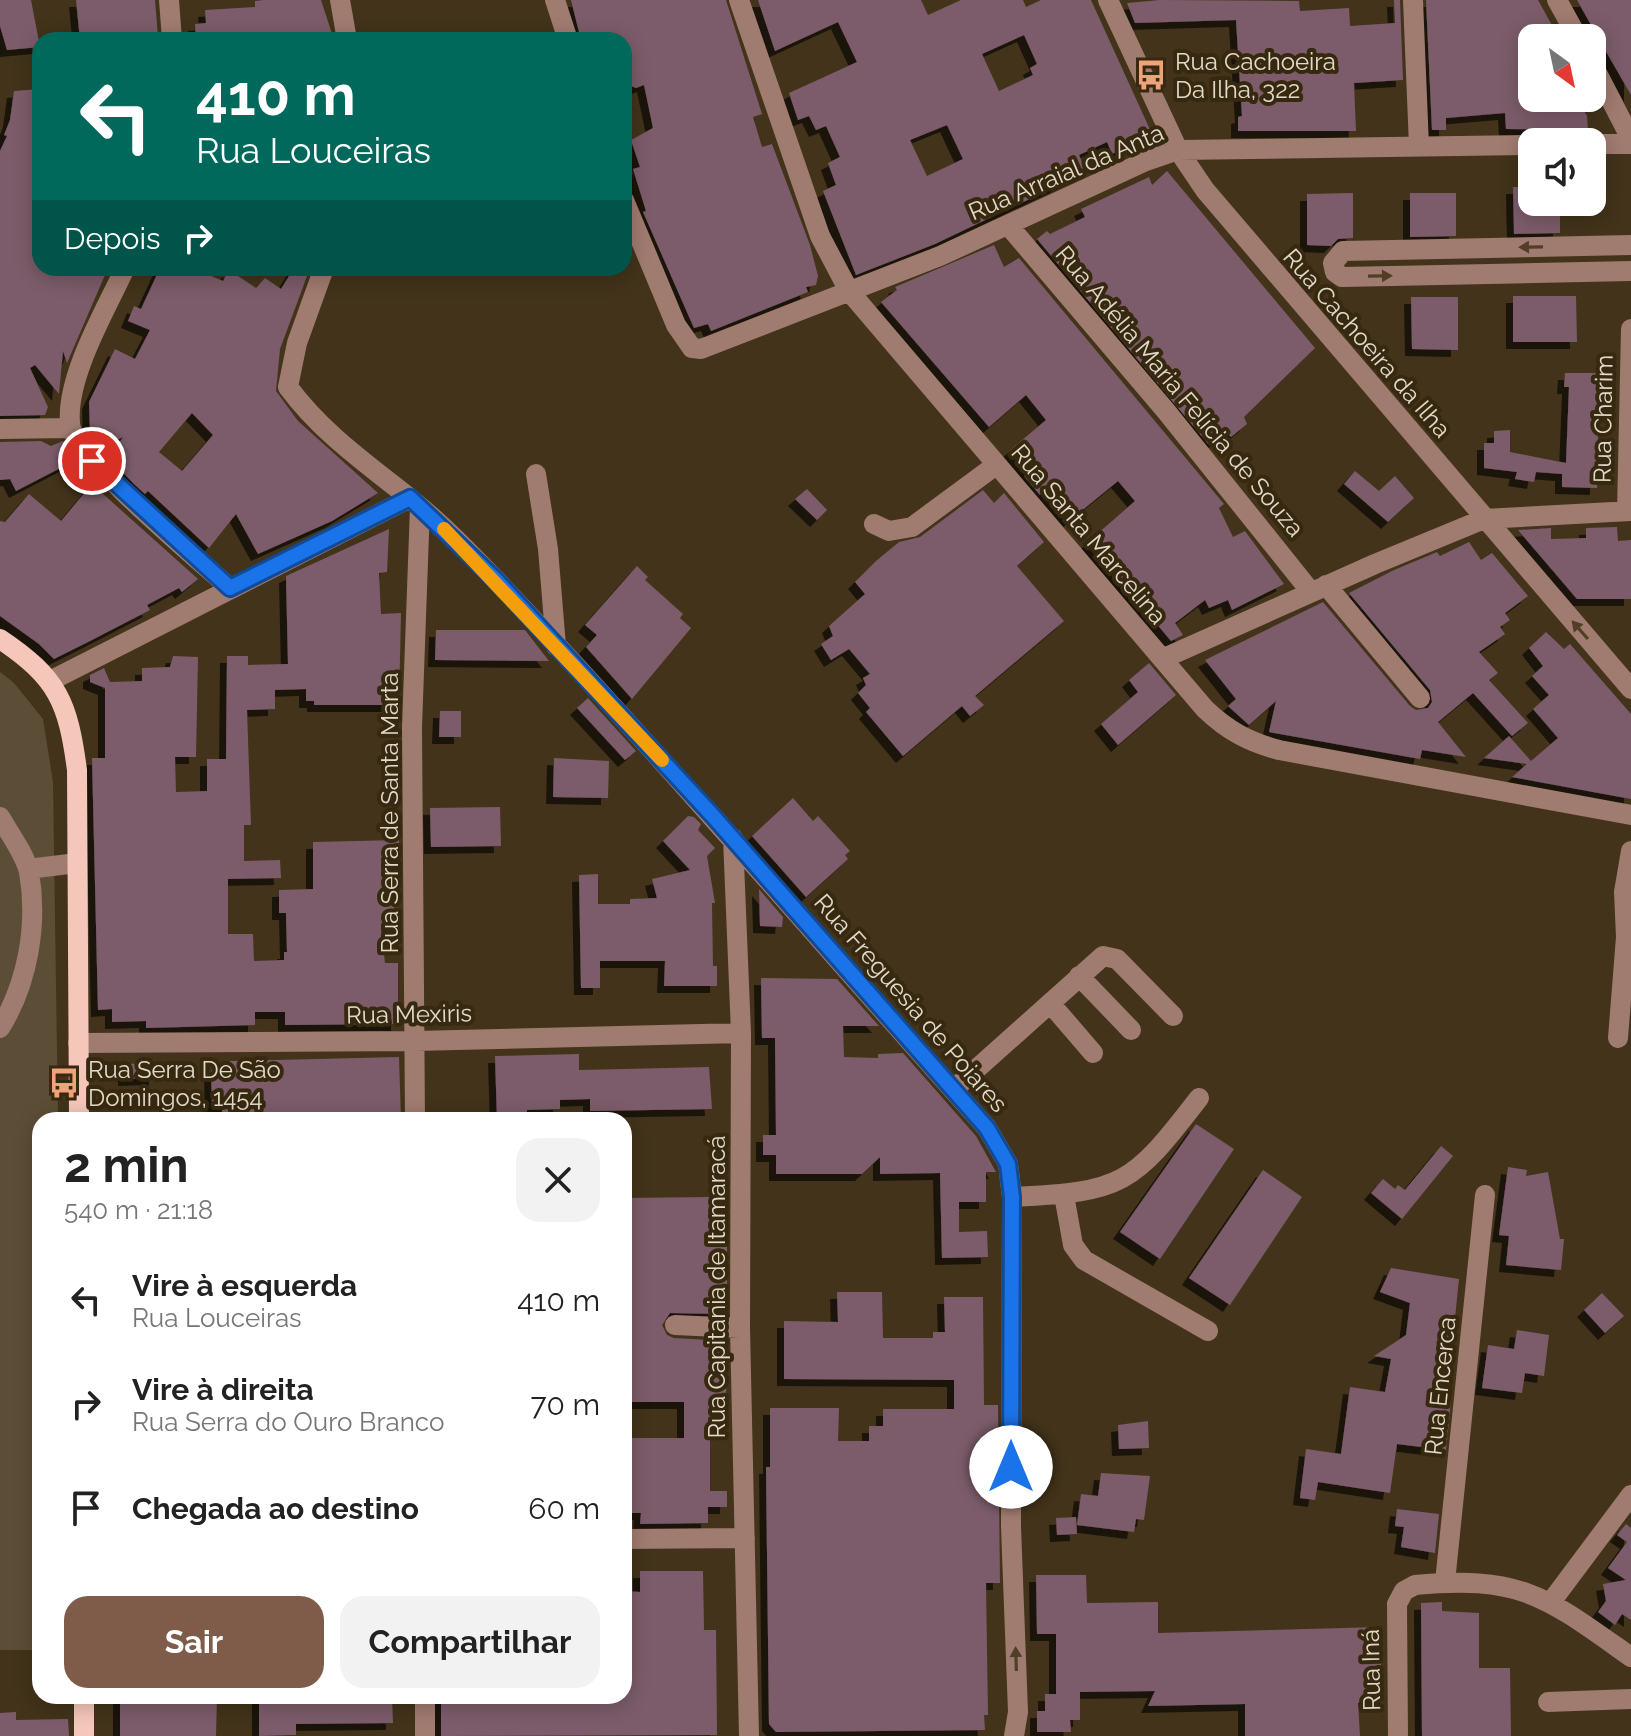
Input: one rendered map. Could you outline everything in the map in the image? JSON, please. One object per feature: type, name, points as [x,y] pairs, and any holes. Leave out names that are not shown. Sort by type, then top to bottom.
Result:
[{"type":"main road","points":[[0,639],[52,680],[73,738],[77,770],[79,1112]]},
{"type":"main road","points":[[84,1704],[84,1736]]},
{"type":"street","points":[[169,0],[171,32]]},
{"type":"street","points":[[340,0],[346,32]]},
{"type":"street","points":[[555,0],[565,32]]},
{"type":"street","name":"Rua Santa Marcelina","points":[[739,0],[820,236],[849,291],[1205,709],[1227,730],[1251,742],[1631,815]]},
{"type":"street","name":"Rua Cachoeira da Ilha","points":[[1108,0],[1178,150],[1231,224],[1631,689]]},
{"type":"street","points":[[1413,0],[1419,146]]},
{"type":"street","points":[[1557,0],[1570,24]]},
{"type":"street","points":[[1606,91],[1631,142],[1606,143]]},
{"type":"street","name":"Rua Arraial da Anta","points":[[632,219],[684,340],[692,348],[701,349],[903,271],[1146,161],[1178,150],[1518,145]]},
{"type":"street","name":"Rua Adélia Maria Felícia de Souza","points":[[1008,225],[1319,588],[1420,698]]},
{"type":"street","points":[[1631,245],[1343,251],[1333,263],[1335,272],[1342,277],[1631,271]]},
{"type":"street","points":[[122,276],[72,391],[70,428],[92,461],[230,588]]},
{"type":"street","name":"Rua Freguesia de Poiares","points":[[321,276],[297,343],[288,387],[338,443],[415,503],[460,544],[556,646],[733,838],[1001,1149],[1008,1164],[1012,1197],[1011,1527],[1018,1712],[1014,1736]]},
{"type":"street","name":"Rua Charim","points":[[1629,511],[1631,329]]},
{"type":"street","points":[[0,429],[70,428]]},
{"type":"street","points":[[874,524],[889,531],[912,527],[996,465]]},
{"type":"street","points":[[536,474],[548,549],[556,646]]},
{"type":"street","points":[[52,680],[230,588],[415,503]]},
{"type":"street","name":"Rua Serra de Santa Marta","points":[[415,503],[412,742],[415,1112]]},
{"type":"street","points":[[1162,659],[1319,588],[1484,519],[1629,511]]},
{"type":"street","points":[[0,817],[28,869],[30,952],[0,1028]]},
{"type":"street","name":"Rua Capitania de Itamaracá","points":[[733,838],[741,1033],[740,1328],[749,1736]]},
{"type":"street","points":[[1618,1038],[1626,937],[1624,892],[1631,851]]},
{"type":"street","points":[[28,869],[77,863]]},
{"type":"street","points":[[953,1090],[1103,956],[1110,955],[1173,1016]]},
{"type":"street","points":[[1079,976],[1131,1030]]},
{"type":"street","points":[[1050,1003],[1093,1053]]},
{"type":"street","name":"Rua Mexiris","points":[[78,1043],[415,1041],[741,1033]]},
{"type":"street","points":[[1012,1197],[1064,1195],[1115,1184],[1134,1173],[1154,1155],[1199,1098]]},
{"type":"street","points":[[1064,1195],[1073,1245],[1084,1260],[1208,1331]]},
{"type":"street","name":"Rua Encerca","points":[[1445,1582],[1485,1195]]},
{"type":"street","points":[[675,1325],[740,1328]]},
{"type":"street","points":[[1551,1602],[1631,1495]]},
{"type":"street","points":[[632,1539],[745,1538]]},
{"type":"street","points":[[1445,1582],[1515,1586],[1551,1602],[1631,1657]]},
{"type":"street","name":"Rua Iná","points":[[1398,1736],[1397,1604],[1404,1591],[1415,1585],[1445,1582]]},
{"type":"street","points":[[1548,1702],[1631,1699]]},
{"type":"street","points":[[425,1704],[425,1736]]},
{"type":"shaded area","points":[[0,672],[14,683],[43,719],[53,782],[58,1112],[32,1112],[32,1650],[0,1650]]},
{"type":"building","points":[[0,0],[31,0],[37,32],[32,32],[32,48],[7,50],[0,26]]},
{"type":"building","points":[[76,0],[155,0],[158,32],[79,32]]},
{"type":"building","points":[[321,0],[331,32],[196,32],[195,24],[206,23],[205,10],[255,7],[255,1]]},
{"type":"building","points":[[571,0],[726,0],[762,114],[753,117],[762,147],[772,144],[810,245],[818,276],[816,285],[806,287],[808,292],[711,331],[708,324],[694,328],[643,212],[646,211],[633,169],[640,167],[632,139],[653,128],[644,85],[632,86],[632,32],[579,32]]},
{"type":"building","points":[[758,0],[921,0],[928,15],[961,0],[1023,0],[1026,7],[1041,0],[1091,0],[1152,134],[1112,154],[1107,142],[1079,155],[1086,172],[935,244],[856,275],[823,191],[836,185],[828,163],[840,157],[826,126],[816,130],[809,116],[798,120],[789,93],[857,62],[838,22],[775,51]],"holes":[[[1024,35],[1037,64],[1030,68],[1033,75],[999,91],[982,54]],[[947,125],[963,159],[927,176],[910,140]]]},
{"type":"building","points":[[1160,0],[1299,1],[1300,11],[1349,8],[1350,26],[1395,23],[1394,0],[1400,0],[1403,80],[1354,83],[1356,131],[1238,131],[1238,117],[1242,116],[1236,20],[1135,23],[1127,3]]},
{"type":"building","points":[[1426,0],[1538,0],[1551,24],[1518,24],[1518,112],[1585,112],[1588,128],[1506,129],[1505,113],[1446,118],[1446,130],[1432,130]]},
{"type":"building","points":[[1577,0],[1631,0],[1631,95],[1606,51],[1606,24],[1590,24]]},
{"type":"building","points":[[32,90],[32,276],[105,276],[67,363],[63,351],[59,394],[35,365],[30,368],[48,407],[45,415],[0,416],[0,151],[7,136],[4,135],[10,120],[14,91]]},
{"type":"building","points":[[1167,171],[1315,348],[1244,417],[1247,424],[1231,437],[1226,432],[1210,446],[1037,239],[1047,231],[1050,234],[1085,217],[1081,209],[1149,177],[1152,185]]},
{"type":"building","points":[[1513,187],[1518,187],[1518,216],[1560,216],[1560,233],[1514,234]]},
{"type":"building","points":[[1353,193],[1353,238],[1338,239],[1331,246],[1307,245],[1307,194]]},
{"type":"building","points":[[1410,193],[1456,193],[1456,236],[1410,237]]},
{"type":"building","points":[[994,245],[1004,267],[1019,258],[1224,504],[1219,508],[1233,537],[1245,531],[1284,584],[1232,610],[1228,600],[1209,608],[1205,600],[1175,623],[1183,635],[1171,641],[1088,542],[1135,501],[1118,481],[1069,521],[1044,492],[1040,495],[1024,476],[1028,473],[1009,451],[1046,420],[1026,395],[989,427],[881,302],[897,290],[895,287]]},
{"type":"building","points":[[156,276],[211,276],[223,281],[226,276],[238,276],[256,288],[265,278],[281,289],[289,276],[307,276],[280,349],[276,391],[298,421],[378,493],[332,521],[258,554],[236,514],[209,548],[148,491],[145,494],[109,458],[123,437],[101,448],[90,434],[89,402],[115,349],[135,359],[150,330],[128,321],[134,306],[141,309]],"holes":[[[192,413],[213,435],[182,471],[159,452]]]},
{"type":"building","points":[[1513,296],[1576,296],[1577,342],[1513,342]]},
{"type":"building","points":[[1411,297],[1458,297],[1458,350],[1412,349]]},
{"type":"building","points":[[1565,373],[1599,373],[1597,488],[1562,487],[1562,474],[1536,472],[1534,482],[1515,479],[1517,472],[1484,468],[1484,443],[1494,443],[1494,431],[1510,430],[1510,452],[1566,463],[1569,387],[1564,387]]},
{"type":"building","points":[[41,441],[51,446],[63,441],[74,461],[16,491],[10,479],[0,480],[0,442]]},
{"type":"building","points":[[1355,471],[1379,491],[1395,476],[1414,498],[1388,522],[1344,484]]},
{"type":"building","points":[[92,484],[198,579],[182,592],[179,588],[147,605],[150,610],[54,659],[0,616],[0,521],[5,522],[29,494],[61,521]]},
{"type":"building","points":[[807,489],[827,510],[817,520],[795,499]]},
{"type":"building","points":[[983,490],[994,503],[1004,493],[1044,542],[1017,566],[1064,621],[975,696],[984,705],[970,716],[962,706],[903,756],[866,712],[870,708],[858,693],[866,685],[863,678],[870,674],[849,649],[831,660],[821,644],[833,636],[829,626],[865,594],[855,582],[876,561],[899,542],[920,537]]},
{"type":"building","points":[[1617,527],[1618,541],[1631,540],[1631,599],[1577,599],[1518,530],[1551,528],[1551,539],[1586,538],[1586,528]]},
{"type":"building","points":[[389,529],[387,572],[379,573],[381,614],[401,613],[399,705],[314,705],[314,701],[306,701],[306,689],[275,690],[275,709],[247,710],[251,825],[244,825],[244,861],[280,860],[281,878],[228,879],[228,934],[253,934],[254,961],[284,960],[284,952],[287,952],[286,913],[279,913],[279,890],[313,889],[313,842],[399,840],[398,928],[381,928],[385,963],[398,963],[398,1024],[285,1025],[285,1012],[255,1012],[255,1025],[146,1028],[146,1021],[112,1022],[112,1009],[98,1010],[92,758],[105,758],[105,688],[90,682],[90,675],[104,668],[110,682],[142,681],[142,668],[170,667],[173,656],[198,657],[196,757],[175,757],[176,792],[207,791],[207,759],[226,759],[227,656],[248,656],[248,665],[288,664],[286,576]]},
{"type":"building","points":[[1469,542],[1481,560],[1492,553],[1528,596],[1505,613],[1510,620],[1500,627],[1505,634],[1479,652],[1498,673],[1489,680],[1528,723],[1512,736],[1473,693],[1438,722],[1466,757],[1422,750],[1420,759],[1269,732],[1276,701],[1249,725],[1228,706],[1236,699],[1205,660],[1323,602],[1410,706],[1416,710],[1428,708],[1432,702],[1430,690],[1349,593],[1394,570],[1437,552],[1440,556]]},
{"type":"building","points":[[637,566],[648,577],[645,580],[683,614],[680,618],[691,628],[632,699],[586,647],[597,635],[585,625]]},
{"type":"building","points":[[436,630],[525,630],[549,661],[435,660]]},
{"type":"building","points":[[1546,632],[1564,649],[1570,644],[1631,714],[1631,799],[1512,777],[1527,764],[1484,758],[1509,736],[1531,761],[1558,738],[1533,709],[1549,695],[1532,676],[1543,666],[1529,648]]},
{"type":"building","points":[[1149,663],[1176,695],[1118,745],[1101,724],[1138,692],[1129,680]]},
{"type":"building","points":[[588,698],[636,751],[625,760],[577,708]]},
{"type":"building","points":[[440,711],[461,711],[461,737],[439,737]]},
{"type":"building","points":[[554,758],[609,761],[608,798],[553,797]]},
{"type":"building","points":[[793,798],[813,821],[818,816],[850,851],[845,855],[848,859],[806,897],[752,836]]},
{"type":"building","points":[[500,807],[501,846],[431,847],[430,808]]},
{"type":"building","points":[[688,816],[701,824],[698,830],[715,848],[707,856],[715,903],[712,903],[713,966],[717,966],[717,986],[664,986],[665,961],[600,961],[600,988],[581,988],[579,875],[598,874],[598,904],[630,904],[630,899],[657,898],[652,879],[690,870],[663,841]]},
{"type":"building","points":[[759,889],[783,917],[782,927],[760,926]]},
{"type":"building","points":[[761,978],[837,979],[879,1026],[843,1026],[844,1057],[878,1058],[878,1054],[903,1053],[976,1136],[996,1172],[986,1172],[986,1202],[959,1202],[959,1232],[987,1231],[988,1257],[942,1258],[940,1173],[880,1174],[880,1157],[862,1174],[776,1174],[776,1155],[763,1155],[763,1135],[776,1135],[775,1038],[762,1038]]},
{"type":"building","points":[[579,1054],[579,1070],[709,1067],[712,1109],[590,1111],[590,1099],[560,1100],[560,1109],[497,1112],[495,1056]]},
{"type":"building","points":[[399,1057],[401,1112],[222,1112],[222,1108],[212,1108],[211,1070],[230,1069],[230,1061]]},
{"type":"building","points":[[156,1063],[156,1078],[125,1079],[125,1064]]},
{"type":"building","points":[[1196,1124],[1234,1149],[1160,1259],[1120,1232]]},
{"type":"building","points":[[1441,1146],[1453,1156],[1402,1219],[1371,1193],[1383,1179],[1395,1189],[1398,1185],[1405,1190]]},
{"type":"building","points":[[1508,1167],[1527,1170],[1526,1176],[1548,1172],[1560,1239],[1564,1239],[1561,1270],[1506,1265],[1509,1236],[1499,1235]]},
{"type":"building","points":[[1263,1170],[1302,1197],[1230,1305],[1189,1278]]},
{"type":"building","points":[[709,1197],[711,1243],[727,1240],[727,1305],[718,1305],[718,1314],[670,1313],[662,1325],[667,1335],[674,1338],[727,1341],[726,1398],[719,1398],[719,1420],[710,1420],[710,1491],[727,1491],[727,1507],[708,1507],[708,1523],[640,1524],[641,1513],[632,1513],[632,1438],[684,1438],[684,1402],[632,1402],[632,1198]]},
{"type":"building","points":[[1391,1268],[1459,1279],[1452,1347],[1444,1346],[1436,1398],[1451,1400],[1446,1450],[1397,1444],[1390,1493],[1318,1482],[1315,1500],[1300,1498],[1306,1449],[1341,1454],[1350,1387],[1385,1392],[1391,1359],[1374,1356],[1406,1335],[1410,1303],[1380,1292]]},
{"type":"building","points":[[837,1292],[882,1292],[883,1338],[933,1338],[933,1332],[945,1332],[944,1297],[983,1297],[984,1405],[998,1405],[1000,1583],[986,1583],[988,1715],[984,1715],[985,1730],[776,1732],[769,1724],[766,1467],[770,1467],[770,1408],[839,1408],[838,1441],[869,1441],[869,1426],[883,1426],[883,1409],[954,1409],[954,1380],[784,1379],[784,1321],[838,1322]]},
{"type":"building","points":[[1602,1293],[1624,1316],[1605,1333],[1584,1310]]},
{"type":"building","points":[[1517,1330],[1549,1335],[1544,1376],[1525,1373],[1522,1393],[1482,1388],[1488,1345],[1514,1349]]},
{"type":"building","points":[[1148,1421],[1149,1448],[1119,1449],[1118,1425]]},
{"type":"building","points":[[1101,1473],[1150,1476],[1144,1520],[1136,1519],[1134,1532],[1077,1525],[1081,1494],[1098,1496]]},
{"type":"building","points":[[1397,1509],[1439,1514],[1435,1553],[1401,1547],[1404,1527],[1395,1526]]},
{"type":"building","points":[[1076,1517],[1077,1534],[1057,1535],[1056,1518]]},
{"type":"building","points":[[1626,1524],[1631,1528],[1631,1620],[1622,1614],[1615,1625],[1598,1612],[1606,1601],[1603,1584],[1626,1580],[1608,1568],[1627,1542],[1617,1535]]},
{"type":"building","points":[[640,1571],[703,1571],[704,1630],[716,1630],[717,1735],[441,1736],[441,1704],[632,1704],[632,1592],[640,1592]]},
{"type":"building","points":[[1036,1575],[1086,1575],[1087,1603],[1158,1602],[1158,1633],[1380,1627],[1382,1702],[1358,1703],[1360,1736],[1245,1736],[1245,1704],[1148,1706],[1155,1691],[1080,1692],[1080,1720],[1070,1720],[1071,1732],[1037,1732],[1037,1711],[1045,1711],[1045,1694],[1056,1694],[1056,1634],[1037,1634]]},
{"type":"building","points":[[1442,1602],[1442,1611],[1479,1613],[1479,1668],[1510,1668],[1511,1736],[1422,1736],[1421,1603]]},
{"type":"building","points":[[120,1704],[217,1704],[216,1736],[120,1736]]},
{"type":"building","points":[[259,1704],[392,1704],[393,1723],[296,1724],[296,1735],[259,1736]]},
{"type":"building","points":[[16,1712],[16,1720],[68,1719],[69,1736],[0,1736],[0,1713]]},
{"type":"slow traffic","points":[[444,529],[495,579],[662,760]]},
{"type":"place","name":"Rua Cachoeira Da Ilha, 322","points":[[1151,75]]},
{"type":"place","name":"Rua Serra De São Domingos, 1454","points":[[64,1083]]},
{"type":"route","points":[[92,461],[230,588],[410,498],[495,579],[733,838],[987,1128],[1008,1164],[1012,1197],[1011,1467]]}]
